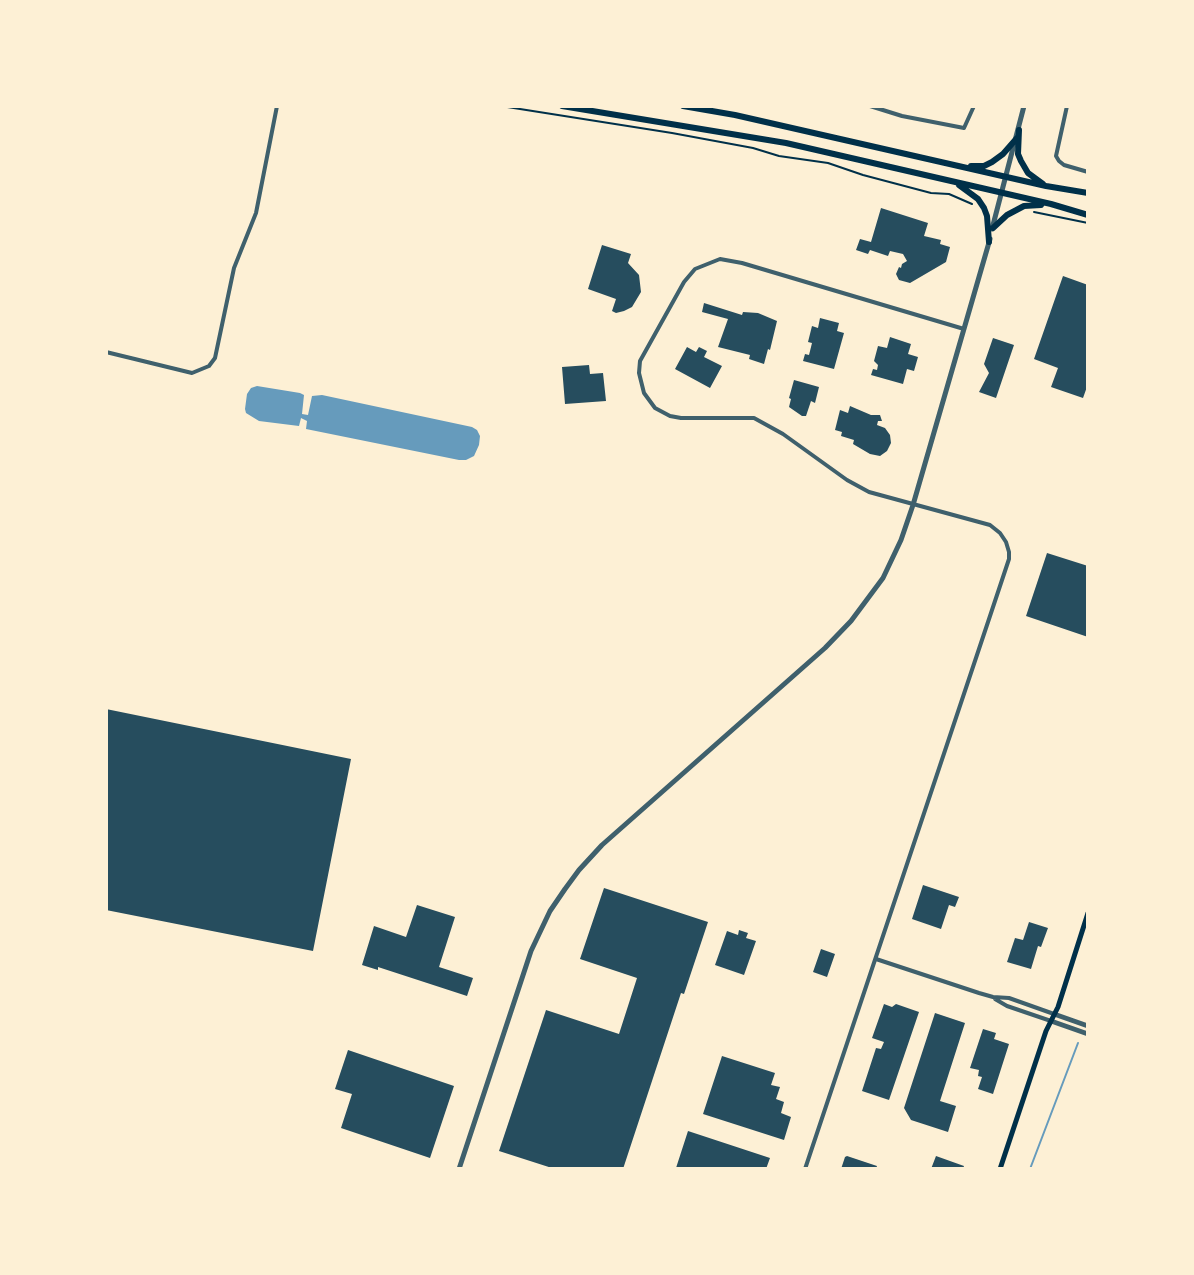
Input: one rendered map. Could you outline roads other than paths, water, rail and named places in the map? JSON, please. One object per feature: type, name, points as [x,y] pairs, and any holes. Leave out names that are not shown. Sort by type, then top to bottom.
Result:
[{"type":"main road","points":[[562,106],[786,143],[1088,215]]},
{"type":"main road","points":[[683,106],[1088,193]]},
{"type":"main road","points":[[1019,130],[1018,154],[1021,161],[1028,173],[1046,186]]},
{"type":"main road","points":[[961,166],[984,166],[1003,154],[1017,138]]},
{"type":"main road","points":[[956,183],[978,199],[984,208],[989,242]]},
{"type":"main road","points":[[993,228],[1007,215],[1024,206],[1051,204]]},
{"type":"main road","points":[[1000,1169],[1088,913]]},
{"type":"street","points":[[106,352],[192,373],[209,366],[215,358],[234,268],[256,213],[277,106]]},
{"type":"street","points":[[870,106],[902,116],[964,128],[974,106]]},
{"type":"street","points":[[902,116],[906,106]]},
{"type":"street","points":[[459,1169],[531,951],[550,911],[565,889],[602,845],[825,648],[847,626],[883,578],[913,505],[993,228],[1024,106]]},
{"type":"street","points":[[1067,106],[1056,156],[1064,165],[1088,172]]},
{"type":"street","points":[[805,1169],[1009,559],[1006,542],[990,525],[869,492],[754,418],[681,418],[663,412],[655,408],[644,393],[639,373],[640,361],[684,282],[695,269],[720,259],[964,329]]},
{"type":"street","points":[[876,959],[993,997],[1009,998],[1088,1026]]},
{"type":"street","points":[[993,997],[1007,1006],[1088,1034]]},
{"type":"water","points":[[257,386],[304,395],[302,414],[308,415],[312,396],[322,395],[472,427],[480,436],[479,445],[474,456],[459,460],[306,429],[307,421],[301,418],[299,426],[259,421],[245,409],[247,394]]},
{"type":"waterway","points":[[1030,1169],[1078,1043]]}]
